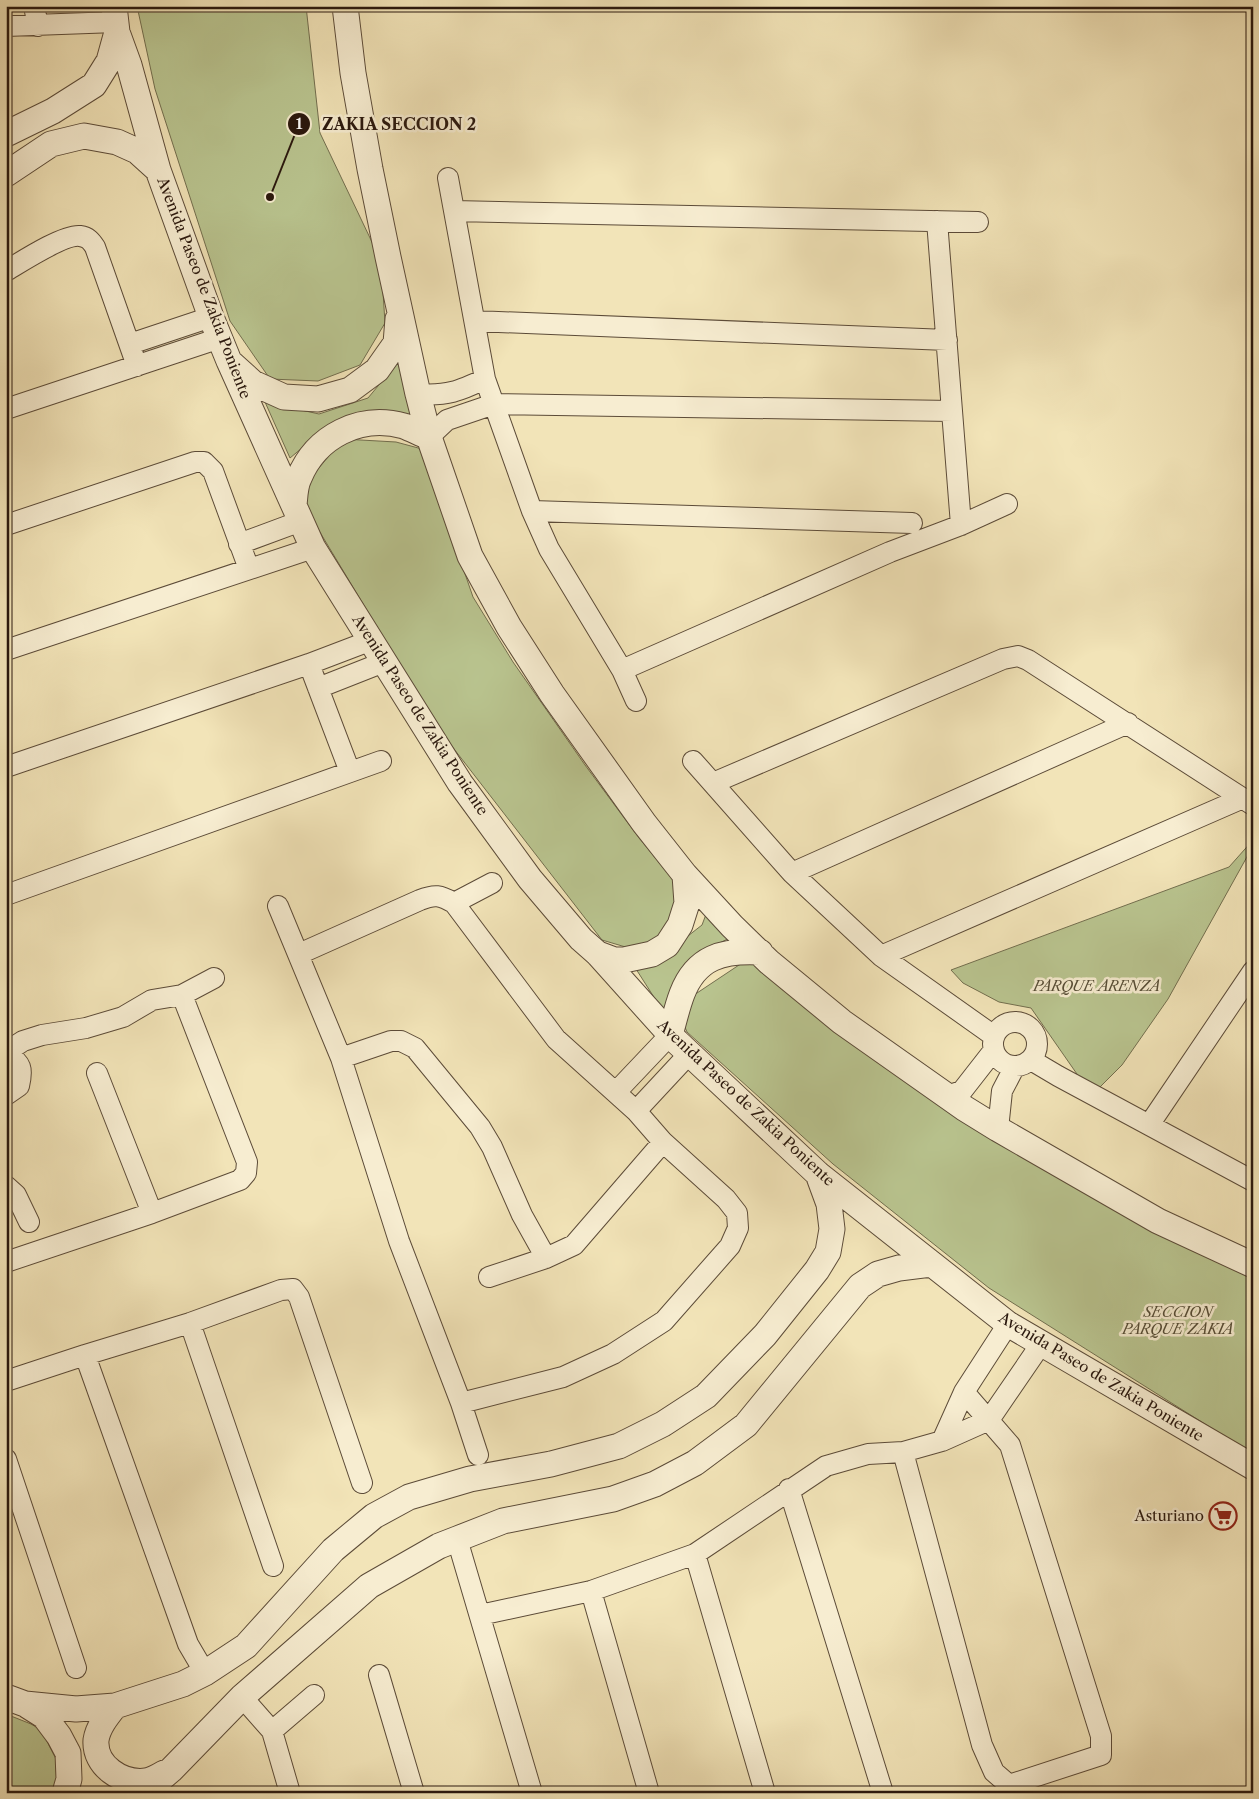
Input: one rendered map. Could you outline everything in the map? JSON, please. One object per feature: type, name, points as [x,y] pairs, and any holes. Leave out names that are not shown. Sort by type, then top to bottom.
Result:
[{"type":"street","points":[[34,6],[38,26]]},
{"type":"street","points":[[345,6],[353,73],[370,169],[418,394],[429,437],[470,556],[509,627],[552,694],[644,824],[685,875],[732,926],[769,962],[842,1022],[947,1096],[998,1129],[1158,1221],[1253,1265]]},
{"type":"street","points":[[6,26],[38,26],[116,20],[109,60],[94,85],[53,111],[6,134]]},
{"type":"street","name":"Avenida Paseo de Zakia Poniente","points":[[116,20],[158,170],[220,338],[313,548],[460,783],[530,879],[581,939],[598,954],[670,1035],[818,1174],[1008,1324],[1253,1468]]},
{"type":"street","points":[[6,174],[51,144],[84,136],[117,142],[137,151],[158,170]]},
{"type":"street","points":[[448,178],[485,378],[532,511],[549,549],[622,670],[636,701]]},
{"type":"street","points":[[454,211],[978,222]]},
{"type":"street","points":[[937,221],[961,525]]},
{"type":"street","points":[[6,271],[59,241],[78,236],[89,239],[95,247],[137,366]]},
{"type":"street","points":[[220,338],[253,383],[284,397],[318,399],[350,390],[377,370],[396,343],[400,307]]},
{"type":"street","points":[[475,321],[946,340]]},
{"type":"street","points":[[130,344],[220,338]]},
{"type":"street","points":[[6,409],[220,338]]},
{"type":"street","points":[[418,394],[439,395],[458,391],[485,378]]},
{"type":"street","points":[[429,437],[448,420],[494,404],[952,411]]},
{"type":"street","points":[[239,544],[297,513],[298,479],[310,456],[329,438],[349,428],[378,422],[404,426],[429,437]]},
{"type":"street","points":[[6,525],[195,462],[204,462],[213,471],[249,569]]},
{"type":"street","points":[[622,670],[890,552],[961,525],[1007,504]]},
{"type":"street","points":[[532,511],[912,523]]},
{"type":"street","points":[[888,522],[890,552]]},
{"type":"street","points":[[6,650],[313,548]]},
{"type":"street","points":[[6,767],[309,664],[372,640]]},
{"type":"street","points":[[713,783],[1003,659],[1018,656],[1028,660],[1128,723],[1248,801]]},
{"type":"street","points":[[318,688],[384,662]]},
{"type":"street","points":[[309,664],[350,772]]},
{"type":"street","points":[[792,873],[1128,723]]},
{"type":"street","points":[[6,895],[381,762]]},
{"type":"street","points":[[693,762],[792,873],[881,956],[994,1043],[998,1058],[1006,1064],[1023,1063],[1149,1125],[1253,1181]]},
{"type":"street","points":[[881,956],[1248,801]]},
{"type":"street","points":[[598,954],[614,960],[624,960],[652,954],[667,945],[680,926],[687,903],[685,875]]},
{"type":"street","points":[[454,903],[492,883]]},
{"type":"street","points":[[299,954],[431,896],[442,896],[454,903],[556,1040],[636,1111],[663,1142],[726,1199],[737,1213],[738,1228],[730,1246],[664,1321],[613,1354],[563,1377],[461,1403]]},
{"type":"street","points":[[278,906],[341,1058],[398,1240],[461,1403],[478,1455]]},
{"type":"street","points":[[616,1092],[670,1035],[685,986],[704,962],[722,954],[760,952]]},
{"type":"street","points":[[1149,1125],[1253,972]]},
{"type":"street","points":[[6,1095],[19,1086],[22,1072],[17,1060],[6,1052],[23,1042],[42,1036],[86,1028],[123,1017],[152,1000],[182,995],[214,978]]},
{"type":"street","points":[[6,1262],[152,1213],[240,1180],[246,1173],[247,1162],[182,995]]},
{"type":"street","points":[[947,1096],[962,1090],[994,1043],[999,1029],[1006,1024],[1015,1022],[1023,1023],[1031,1028],[1036,1035],[1036,1052],[1023,1063],[1002,1092],[998,1129]]},
{"type":"street","points":[[341,1058],[391,1041],[402,1041],[415,1048],[480,1127],[492,1147],[522,1215],[546,1258]]},
{"type":"street","points":[[636,1111],[689,1054]]},
{"type":"street","points":[[97,1073],[152,1213]]},
{"type":"street","points":[[489,1277],[546,1258],[574,1245],[663,1142]]},
{"type":"street","points":[[16,1700],[76,1709],[114,1706],[183,1684],[205,1673],[246,1646],[333,1550],[374,1516],[409,1497],[470,1479],[551,1464],[618,1446],[663,1424],[706,1396],[765,1335],[817,1270],[828,1252],[832,1229],[829,1204],[818,1174]]},
{"type":"street","points":[[6,1186],[16,1195],[29,1222]]},
{"type":"street","points":[[144,1793],[171,1770],[242,1697],[369,1586],[439,1546],[504,1521],[613,1499],[655,1484],[695,1463],[746,1425],[860,1286],[878,1274],[899,1268],[931,1264]]},
{"type":"street","points":[[6,1381],[190,1323],[281,1290],[293,1290],[299,1297],[362,1483]]},
{"type":"street","points":[[190,1323],[273,1566]]},
{"type":"street","points":[[942,1441],[964,1392],[1008,1324]]},
{"type":"street","points":[[480,1616],[591,1591],[695,1554],[826,1466],[868,1454],[903,1452],[942,1441],[990,1420],[1041,1344]]},
{"type":"street","points":[[85,1355],[188,1644],[205,1673]]},
{"type":"street","points":[[903,1452],[982,1745],[994,1772],[1009,1785],[1101,1755],[1101,1736],[1010,1445],[964,1392]]},
{"type":"street","points":[[6,1459],[76,1668]]},
{"type":"street","points":[[790,1489],[883,1793]]},
{"type":"street","points":[[457,1539],[532,1793]]},
{"type":"street","points":[[695,1554],[765,1793]]},
{"type":"street","points":[[591,1591],[649,1793]]},
{"type":"street","points":[[379,1675],[414,1793]]},
{"type":"street","points":[[272,1731],[314,1695]]},
{"type":"street","points":[[242,1697],[272,1731],[290,1793]]},
{"type":"street","points":[[16,1700],[44,1716],[59,1736],[68,1753],[69,1779],[65,1793]]},
{"type":"street","points":[[114,1706],[102,1722],[96,1740],[98,1755],[106,1768],[133,1781],[148,1780],[171,1770]]},
{"type":"green space","points":[[137,6],[306,6],[320,133],[381,261],[385,323],[360,365],[318,381],[270,379],[230,321],[155,89]]},
{"type":"green space","points":[[398,362],[412,417],[314,438],[290,458],[265,402],[319,414],[368,398]]},
{"type":"green space","points":[[343,439],[396,442],[422,449],[473,597],[513,662],[585,765],[639,838],[681,889],[674,925],[639,951],[602,940],[437,727],[303,504],[309,480]]},
{"type":"green space","name":"PARQUE ARENZA","points":[[1253,840],[1253,846],[1168,999],[1122,1065],[1096,1091],[1086,1087],[1031,1008],[999,1002],[963,983],[951,970],[1229,867]]},
{"type":"green space","points":[[708,909],[737,934],[714,946],[673,1027],[636,969],[647,968],[702,925]]},
{"type":"green space","name":"SECCION PARQUE ZAKIA","points":[[751,957],[926,1089],[1253,1273],[1253,1451],[1235,1443],[989,1288],[833,1164],[687,1032],[680,1015],[688,999]]},
{"type":"green space","points":[[6,1714],[41,1730],[56,1759],[57,1793],[6,1793]]},
{"type":"place","name":"ZAKIA SECCION 2","points":[[270,197]]},
{"type":"place","name":"Asturiano","points":[[1223,1516]]}]
